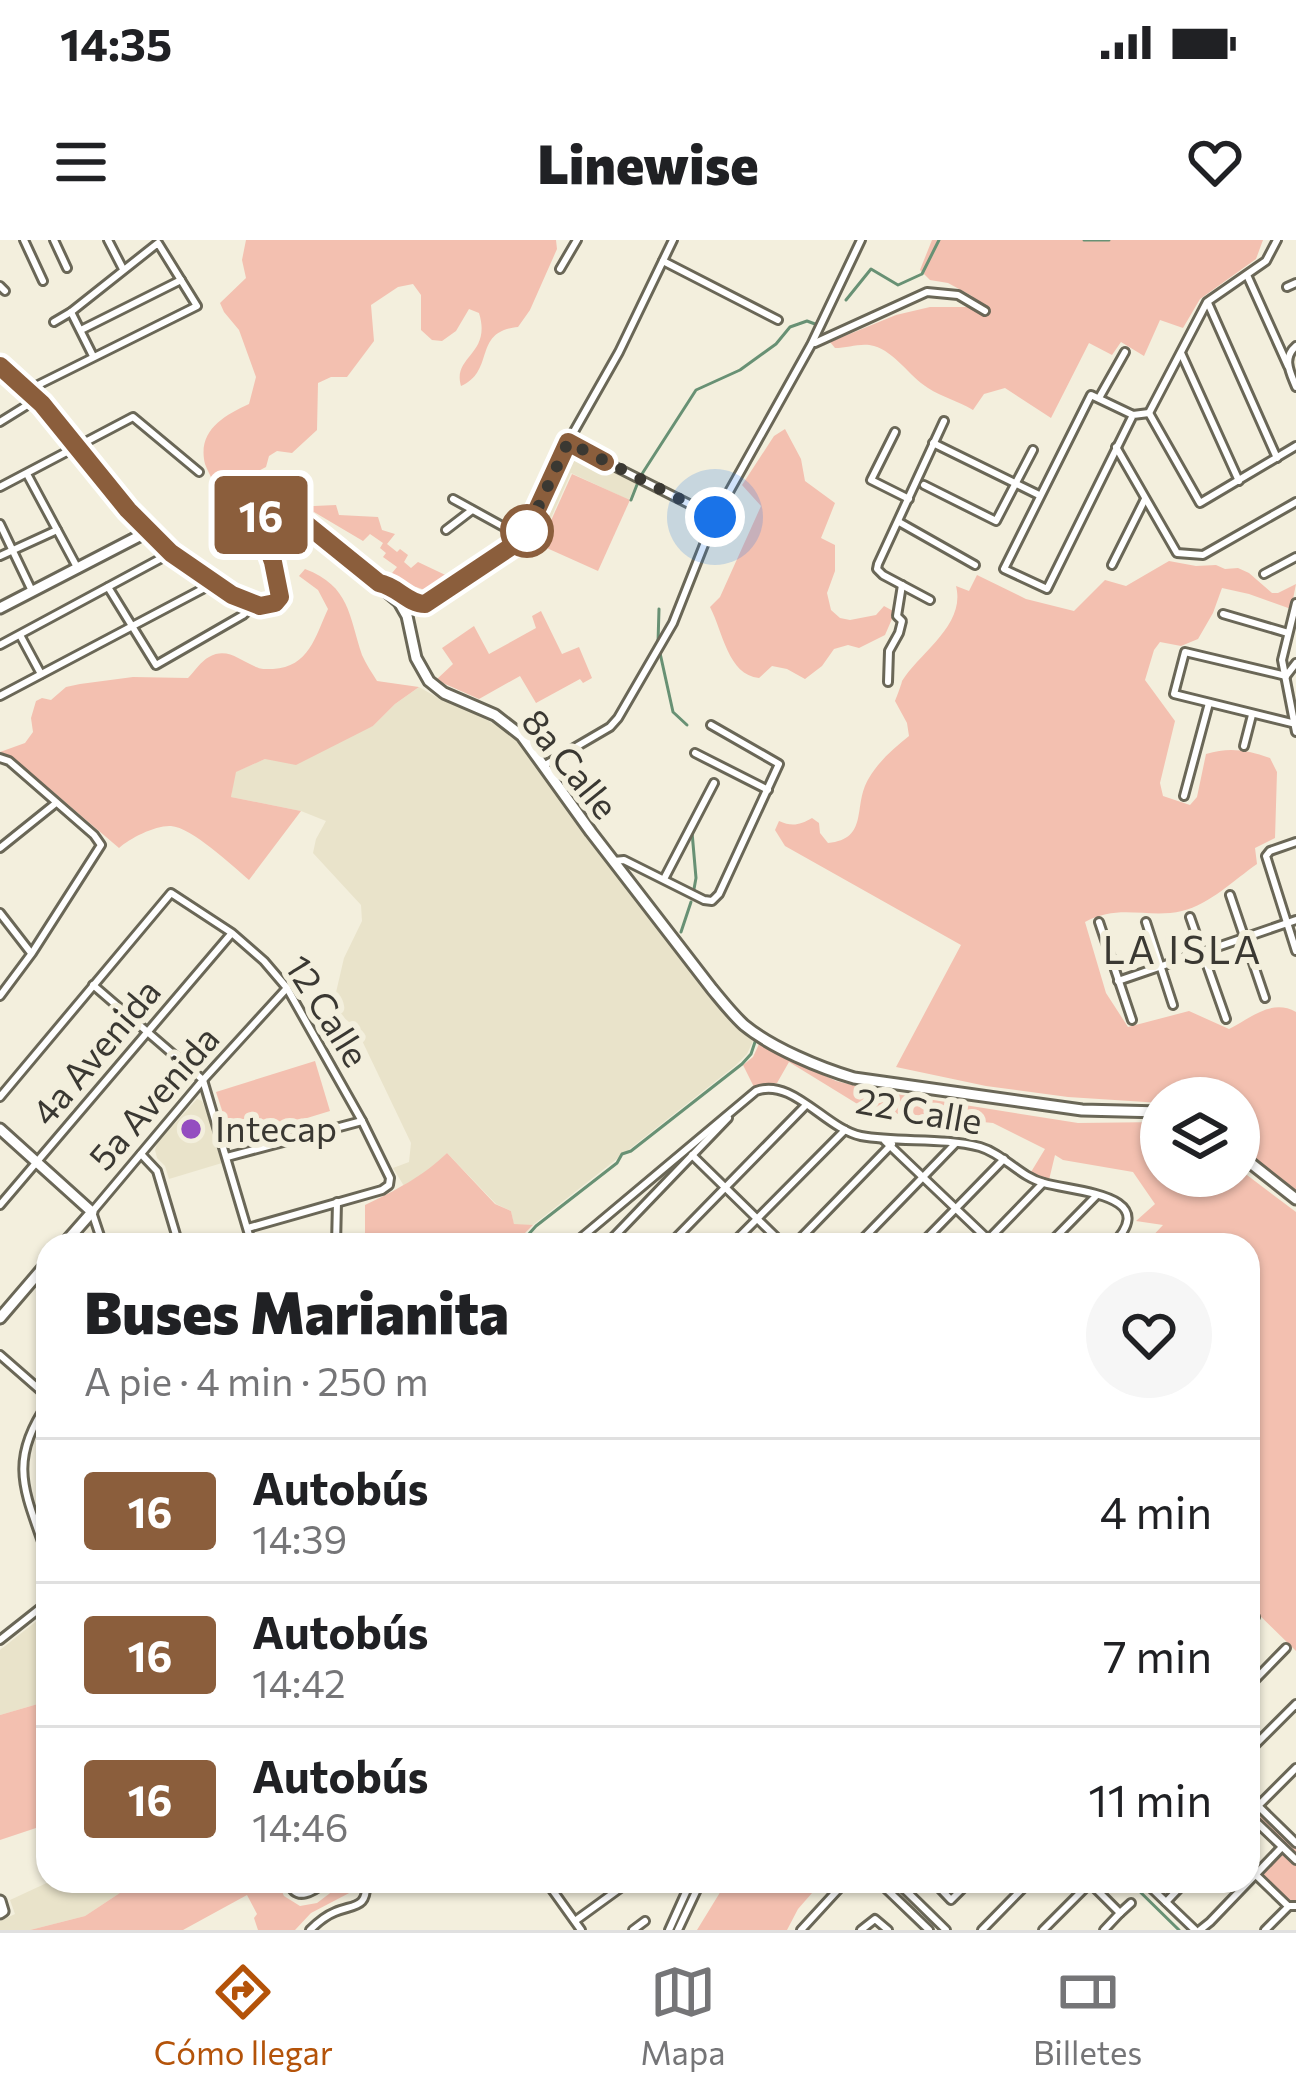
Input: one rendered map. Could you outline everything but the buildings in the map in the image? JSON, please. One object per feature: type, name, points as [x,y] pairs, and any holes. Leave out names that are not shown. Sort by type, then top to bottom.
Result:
[{"type":"main road","points":[[0,367],[37,399],[148,532],[214,583],[255,604]]},
{"type":"main road","name":"8a Calle","points":[[255,604],[271,605],[280,597],[259,524],[262,512],[283,508],[379,583],[405,611],[425,677],[444,693],[488,711],[522,736],[732,1013],[754,1032],[819,1066],[854,1078],[1094,1111],[1140,1112]]},
{"type":"main road","points":[[0,608],[148,532]]},
{"type":"main road","points":[[0,1129],[92,1212]]},
{"type":"main road","points":[[1260,1171],[1296,1199]]},
{"type":"main road","name":"5a Avenida","points":[[74,1233],[92,1212]]},
{"type":"main road","points":[[0,1318],[36,1276]]},
{"type":"street","points":[[24,240],[43,280]]},
{"type":"street","points":[[54,240],[67,268]]},
{"type":"street","points":[[107,240],[124,270]]},
{"type":"street","points":[[560,269],[577,240]]},
{"type":"street","points":[[379,583],[425,604],[524,538],[673,240]]},
{"type":"street","points":[[545,765],[612,726],[658,650],[715,517],[812,345],[861,240]]},
{"type":"street","points":[[1149,413],[1208,302],[1270,257],[1277,240]]},
{"type":"street","points":[[28,390],[197,306],[158,243],[54,322]]},
{"type":"street","points":[[663,261],[778,320]]},
{"type":"street","points":[[1247,274],[1296,387]]},
{"type":"street","points":[[81,330],[181,280]]},
{"type":"street","points":[[812,345],[927,292],[964,297],[985,311]]},
{"type":"street","points":[[1208,302],[1277,458]]},
{"type":"street","points":[[71,312],[93,356]]},
{"type":"street","points":[[1288,366],[1288,356],[1296,346]]},
{"type":"street","points":[[1180,351],[1238,481]]},
{"type":"street","points":[[1125,352],[1039,495],[1004,569],[1047,589],[1133,416]]},
{"type":"street","points":[[1095,397],[1133,416],[1149,413]]},
{"type":"street","points":[[0,422],[37,399]]},
{"type":"street","points":[[1149,413],[1201,504],[1296,446]]},
{"type":"street","points":[[0,487],[133,417],[199,472]]},
{"type":"street","points":[[930,600],[877,569],[944,421]]},
{"type":"street","points":[[896,433],[871,480],[910,499]]},
{"type":"street","points":[[568,442],[715,517]]},
{"type":"street","points":[[933,443],[1039,495]]},
{"type":"street","points":[[1116,447],[1178,553],[1203,555],[1296,502]]},
{"type":"street","points":[[923,485],[997,521],[1033,450]]},
{"type":"street","points":[[27,474],[78,569]]},
{"type":"street","points":[[453,499],[524,538]]},
{"type":"street","points":[[1112,565],[1144,500]]},
{"type":"street","points":[[446,530],[472,510]]},
{"type":"street","points":[[898,522],[975,565]]},
{"type":"street","points":[[0,524],[32,592]]},
{"type":"street","points":[[0,556],[57,530]]},
{"type":"street","points":[[0,645],[171,553]]},
{"type":"street","points":[[1264,574],[1296,557]]},
{"type":"street","points":[[0,696],[214,583]]},
{"type":"street","points":[[888,682],[889,651],[902,626],[896,616],[902,585]]},
{"type":"street","points":[[108,587],[158,665],[255,604]]},
{"type":"street","points":[[1286,676],[1185,652],[1174,694],[1296,727],[1286,676],[1282,660],[1296,603]]},
{"type":"street","points":[[1223,614],[1288,633]]},
{"type":"street","points":[[20,634],[41,674]]},
{"type":"street","points":[[1286,676],[1296,663]]},
{"type":"street","points":[[1184,796],[1209,704]]},
{"type":"street","points":[[1244,746],[1252,715]]},
{"type":"street","points":[[614,861],[624,860],[701,899],[714,900],[723,888],[779,764],[711,725]]},
{"type":"street","points":[[695,753],[768,790]]},
{"type":"street","points":[[0,758],[100,841],[100,849],[0,995]]},
{"type":"street","points":[[664,879],[714,783]]},
{"type":"street","points":[[0,848],[56,803]]},
{"type":"street","points":[[1296,842],[1267,854],[1296,951]]},
{"type":"street","name":"12 Calle","points":[[93,985],[171,893],[232,933],[264,961],[287,988],[390,1178],[382,1190],[337,1202]]},
{"type":"street","points":[[1230,895],[1265,998]]},
{"type":"street","points":[[0,913],[32,953]]},
{"type":"street","points":[[1190,916],[1226,1019]]},
{"type":"street","points":[[1100,922],[1132,1020]]},
{"type":"street","points":[[1146,922],[1173,1005]]},
{"type":"street","points":[[1118,981],[1291,922]]},
{"type":"street","name":"4a Avenida","points":[[0,1205],[232,933]]},
{"type":"street","points":[[0,1097],[93,985],[203,1080],[249,1233]]},
{"type":"street","name":"5a Avenida","points":[[92,1212],[287,988]]},
{"type":"street","name":"22 Calle","points":[[751,1095],[761,1088],[776,1088],[844,1130],[983,1148],[1043,1184],[1098,1195]]},
{"type":"street","points":[[590,1233],[751,1095]]},
{"type":"street","points":[[618,1233],[751,1095]]},
{"type":"street","points":[[681,1233],[806,1105]]},
{"type":"street","points":[[227,1157],[362,1121]]},
{"type":"street","points":[[743,1233],[844,1130]]},
{"type":"street","points":[[882,1138],[979,1233]]},
{"type":"street","points":[[806,1233],[898,1138]]},
{"type":"street","points":[[868,1233],[956,1143]]},
{"type":"street","points":[[685,1149],[772,1233]]},
{"type":"street","points":[[141,1154],[157,1171],[175,1233]]},
{"type":"street","points":[[932,1233],[1004,1159]]},
{"type":"street","points":[[997,1233],[1043,1184]]},
{"type":"street","points":[[1060,1233],[1098,1195],[1114,1199],[1122,1208],[1128,1218],[1123,1233]]},
{"type":"street","points":[[248,1228],[337,1202],[336,1233]]},
{"type":"street","points":[[92,1212],[99,1233]]},
{"type":"street","points":[[0,1355],[36,1389]]},
{"type":"street","points":[[36,1421],[21,1466],[36,1522]]},
{"type":"street","points":[[0,1640],[36,1612]]},
{"type":"street","points":[[1260,1675],[1286,1648]]},
{"type":"street","points":[[1260,1740],[1296,1704]]},
{"type":"street","points":[[1260,1804],[1296,1768]]},
{"type":"street","points":[[1260,1808],[1295,1838]]},
{"type":"street","points":[[1260,1826],[1296,1860]]},
{"type":"street","points":[[1260,1871],[1282,1847]]},
{"type":"street","points":[[1260,1878],[1292,1906],[1265,1930]]},
{"type":"street","points":[[310,1930],[332,1914],[360,1903],[366,1893]]},
{"type":"street","points":[[555,1893],[581,1930]]},
{"type":"street","points":[[575,1921],[614,1893]]},
{"type":"street","points":[[669,1930],[686,1893]]},
{"type":"street","points":[[678,1930],[695,1893]]},
{"type":"street","points":[[800,1930],[835,1893]]},
{"type":"street","points":[[890,1893],[928,1930]]},
{"type":"street","points":[[908,1893],[946,1930]]},
{"type":"street","points":[[982,1930],[1018,1893]]},
{"type":"street","points":[[1043,1930],[1078,1893]]},
{"type":"street","points":[[1100,1893],[1119,1912]]},
{"type":"street","points":[[1157,1893],[1197,1930],[1238,1893]]},
{"type":"street","points":[[1166,1902],[1175,1893]]},
{"type":"street","points":[[1104,1930],[1131,1903]]},
{"type":"street","points":[[861,1930],[874,1919],[888,1930]]},
{"type":"street","points":[[633,1930],[645,1921]]},
{"type":"street","points":[[1210,1922],[1218,1930]]},
{"type":"shaded area","points":[[246,240],[556,240],[557,249],[530,310],[518,327],[495,336],[478,371],[461,386],[462,368],[480,338],[479,313],[469,309],[456,331],[442,341],[432,340],[421,330],[421,295],[413,284],[398,287],[371,305],[374,341],[347,377],[318,383],[317,430],[292,453],[277,451],[269,456],[266,467],[243,479],[233,496],[239,514],[236,521],[228,520],[223,511],[204,452],[214,426],[249,404],[256,377],[239,330],[220,303],[246,278],[242,260]]},
{"type":"shaded area","points":[[932,240],[1263,240],[1256,259],[1200,299],[1183,328],[1160,320],[1144,356],[1121,342],[1112,355],[1089,343],[1051,418],[1005,388],[984,394],[973,410],[928,388],[882,349],[865,345],[835,348],[830,342],[896,315],[930,307],[968,307],[972,296],[948,283],[930,280],[920,270]]},
{"type":"shaded area","points":[[785,429],[801,459],[805,481],[835,503],[821,538],[835,545],[835,571],[827,593],[831,610],[850,620],[876,615],[884,606],[895,612],[885,635],[859,648],[834,649],[805,679],[772,666],[759,678],[740,669],[710,607],[720,597],[761,506],[742,485],[774,436]]},
{"type":"shaded area","points":[[567,447],[636,483],[629,500],[571,473],[543,536],[530,529]]},
{"type":"shaded area","points":[[572,474],[630,500],[598,571],[540,545]]},
{"type":"shaded area","points":[[336,505],[339,515],[378,517],[382,530],[395,534],[387,544],[408,555],[404,562],[411,568],[418,562],[456,580],[436,594],[416,587],[412,593],[388,578],[397,567],[383,557],[383,543],[370,534],[363,541],[314,512],[307,519],[292,507]]},
{"type":"shaded area","points":[[1169,561],[1238,568],[1272,593],[1296,584],[1291,609],[1222,588],[1198,639],[1181,646],[1160,642],[1145,680],[1175,721],[1160,783],[1163,796],[1190,805],[1197,797],[1206,754],[1238,750],[1270,758],[1277,772],[1275,838],[1255,848],[1257,864],[1192,908],[1110,913],[1085,922],[1106,993],[1128,1027],[1189,1011],[1229,1029],[1270,1008],[1296,1012],[1296,1190],[1260,1162],[1260,1077],[1140,1077],[1140,1102],[986,1086],[896,1067],[961,945],[785,846],[775,830],[779,821],[796,824],[812,818],[828,843],[850,835],[869,778],[909,736],[895,701],[902,681],[948,626],[957,600],[956,586],[969,591],[977,575],[1026,599],[1074,611],[1105,580],[1126,586]]},
{"type":"shaded area","points":[[305,569],[339,593],[377,681],[419,687],[373,726],[296,765],[265,759],[236,772],[231,797],[301,811],[249,880],[212,848],[171,826],[136,836],[119,848],[11,756],[0,752],[25,743],[33,732],[36,701],[51,700],[66,687],[133,677],[188,678],[206,659],[222,653],[263,669],[295,663],[309,649],[328,609],[318,590],[299,576]]},
{"type":"shaded area","points":[[541,611],[562,654],[579,647],[592,678],[583,683],[580,679],[536,703],[520,676],[479,699],[436,680],[453,664],[442,648],[474,626],[489,654],[536,628],[532,616]]},
{"type":"shaded area","points":[[419,687],[471,710],[518,739],[715,1003],[753,1041],[735,1066],[533,1225],[514,1225],[511,1211],[496,1204],[447,1153],[404,1186],[393,1168],[409,1162],[411,1143],[356,1028],[334,1001],[344,958],[362,921],[361,905],[313,853],[326,821],[231,797],[235,772],[373,726]]},
{"type":"shaded area","points":[[759,1044],[836,1081],[877,1091],[1078,1123],[1140,1122],[1140,1182],[1133,1172],[1055,1155],[1049,1180],[1031,1172],[1045,1149],[993,1123],[880,1112],[859,1105],[789,1062],[777,1083],[754,1087],[743,1065]]},
{"type":"shaded area","points":[[315,1061],[330,1111],[232,1141],[216,1092]]},
{"type":"shaded area","name":"Intecap","points":[[197,1099],[208,1116],[222,1163],[169,1179],[157,1158],[157,1143]]},
{"type":"shaded area","points":[[447,1153],[495,1204],[511,1211],[514,1224],[533,1225],[525,1233],[365,1233],[365,1205],[418,1176]]},
{"type":"shaded area","points":[[1260,1185],[1296,1212],[1296,1651],[1260,1616],[1260,1233],[1155,1233],[1163,1225],[1136,1221],[1155,1204],[1150,1197],[1260,1197]]},
{"type":"shaded area","points":[[36,1622],[36,1704],[0,1715],[0,1650]]},
{"type":"shaded area","points":[[36,1704],[36,1828],[0,1840],[0,1715]]},
{"type":"shaded area","points":[[1260,1808],[1296,1843],[1296,1906],[1288,1906],[1260,1879],[1260,1871],[1282,1847],[1260,1826]]},
{"type":"shaded area","points":[[36,1888],[36,1893],[120,1893],[85,1916],[30,1930],[0,1930],[0,1921],[15,1914],[10,1900]]},
{"type":"shaded area","points":[[120,1893],[283,1893],[300,1906],[317,1903],[330,1893],[349,1893],[311,1913],[295,1930],[258,1930],[257,1914],[247,1895],[183,1930],[30,1930],[85,1916]]},
{"type":"shaded area","points":[[720,1893],[812,1893],[787,1930],[697,1930]]},
{"type":"waterway","points":[[846,300],[871,269],[898,285],[922,274],[939,240]]},
{"type":"waterway","points":[[1084,240],[1109,240]]},
{"type":"waterway","points":[[631,500],[640,477],[696,390],[740,370],[776,344],[790,327],[807,321],[823,327]]},
{"type":"waterway","points":[[658,643],[659,609]]},
{"type":"waterway","points":[[660,653],[673,712],[687,725]]},
{"type":"waterway","points":[[692,832],[694,889]]},
{"type":"waterway","points":[[681,932],[691,902]]},
{"type":"waterway","points":[[530,1233],[622,1154],[742,1064],[755,1042]]},
{"type":"waterway","points":[[1141,1893],[1179,1930]]},
{"type":"bus line","name":"16","points":[[0,366],[42,404],[128,510],[167,550],[232,595],[260,606],[280,597],[259,524],[264,510],[290,511],[379,583],[425,604],[524,538],[568,442],[605,462]]},
{"type":"place","name":"Intecap","points":[[191,1129]]},
{"type":"district","name":"LA ISLA","points":[[1183,950]]},
{"type":"route","points":[[527,531],[524,538],[568,442],[715,517]]}]
